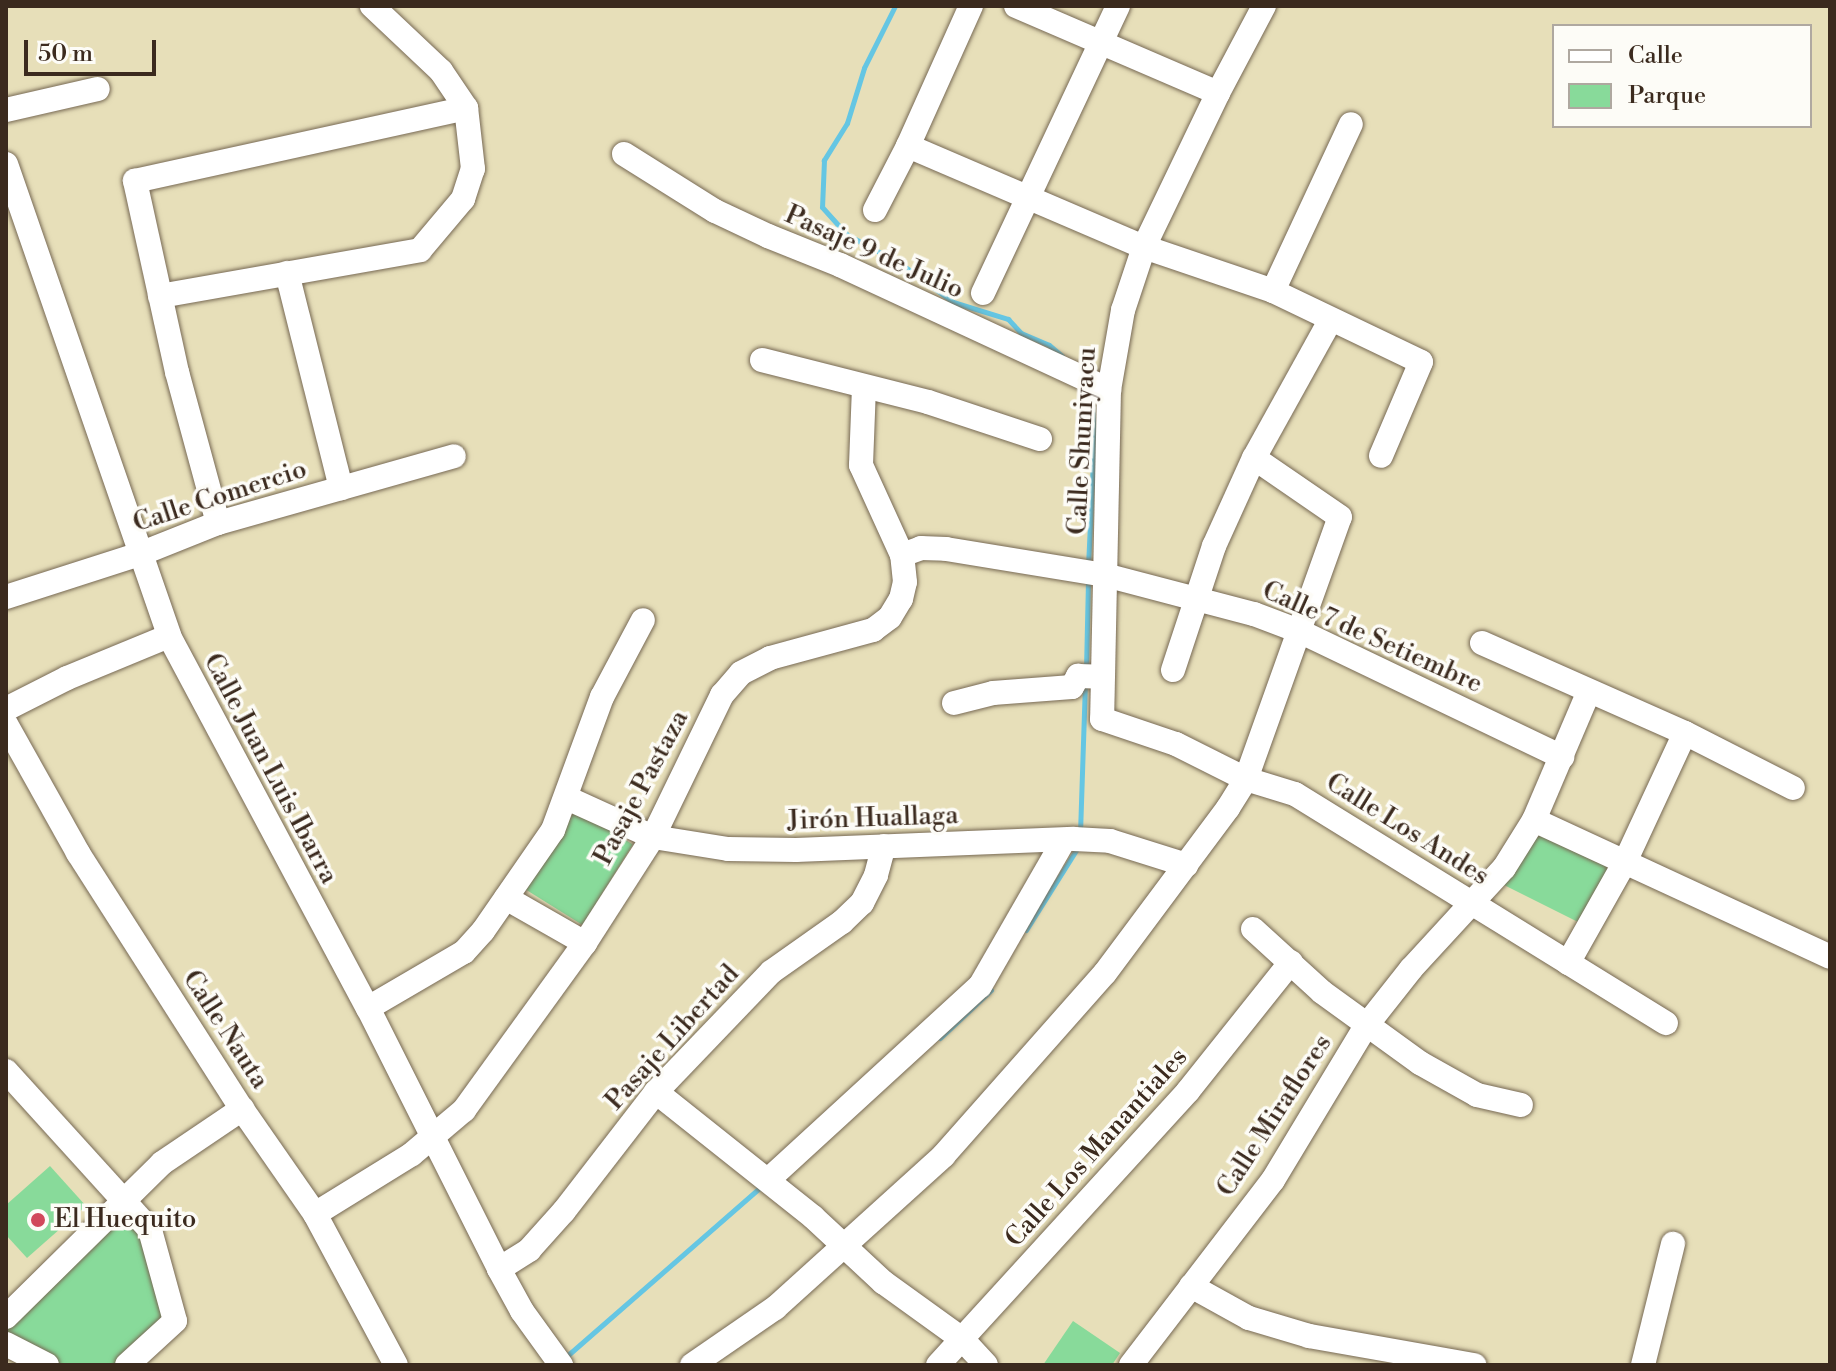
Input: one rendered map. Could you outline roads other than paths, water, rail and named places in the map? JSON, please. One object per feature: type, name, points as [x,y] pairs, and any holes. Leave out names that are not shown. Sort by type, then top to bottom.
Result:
[{"type":"street","points":[[160,296],[420,250],[463,199],[473,169],[466,108],[441,71],[372,6]]},
{"type":"street","points":[[875,210],[908,146],[971,6]]},
{"type":"street","points":[[1016,6],[1218,93]]},
{"type":"street","points":[[983,293],[1118,6]]},
{"type":"street","name":"Calle Shuniyacu","points":[[1102,719],[1090,677],[1094,573],[1109,390],[1123,310],[1144,247],[1264,6]]},
{"type":"street","points":[[6,110],[98,89]]},
{"type":"street","points":[[218,523],[160,296],[135,181],[466,108]]},
{"type":"street","points":[[1273,291],[1351,124]]},
{"type":"street","points":[[908,146],[1144,247],[1273,291],[1421,362],[1381,456]]},
{"type":"street","name":"Pasaje 9 de Julio","points":[[624,154],[715,211],[1109,390]]},
{"type":"street","name":"Calle Juan Luis Ibarra","points":[[6,164],[169,636],[368,1008],[499,1269],[522,1311],[561,1365]]},
{"type":"street","points":[[287,273],[341,488]]},
{"type":"street","points":[[1173,670],[1214,546],[1254,458],[1330,321]]},
{"type":"street","points":[[762,360],[928,402],[1040,439]]},
{"type":"street","name":"Pasaje Pastaza","points":[[315,1214],[431,1137],[464,1110],[585,943],[653,837],[722,695],[741,673],[770,658],[873,630],[890,617],[901,599],[905,582],[902,555],[861,465],[864,387]]},
{"type":"street","name":"Calle Comercio","points":[[6,597],[140,554],[218,523],[454,456]]},
{"type":"street","points":[[692,1365],[775,1308],[943,1156],[1105,973],[1246,779],[1340,517],[1254,458]]},
{"type":"street","name":"Calle 7 de Setiembre","points":[[902,555],[921,548],[946,549],[1094,573],[1197,598],[1299,631],[1562,757]]},
{"type":"street","points":[[368,1008],[464,952],[506,898],[553,830],[602,697],[643,620]]},
{"type":"street","points":[[6,709],[67,678],[169,636]]},
{"type":"street","points":[[1482,643],[1685,733],[1793,788]]},
{"type":"street","points":[[954,703],[993,693],[1072,687],[1090,677]]},
{"type":"street","name":"Calle Miraflores","points":[[1131,1365],[1273,1180],[1366,1026],[1411,969],[1504,868],[1534,820],[1589,691]]},
{"type":"street","name":"Calle Los Andes","points":[[1102,719],[1176,744],[1246,779],[1295,794],[1666,1023]]},
{"type":"street","name":"Calle Nauta","points":[[6,724],[78,853],[242,1109],[315,1214],[396,1365]]},
{"type":"street","points":[[1568,963],[1625,862],[1685,733]]},
{"type":"street","name":"Jirón Huallaga","points":[[567,798],[653,837],[728,849],[1110,841],[1186,865]]},
{"type":"street","points":[[1534,820],[1830,957]]},
{"type":"street","points":[[768,1180],[980,986],[1074,840]]},
{"type":"street","name":"Pasaje Libertad","points":[[499,1269],[529,1250],[564,1211],[656,1092],[771,972],[842,922],[862,903],[876,875],[884,846]]},
{"type":"street","points":[[506,898],[585,943]]},
{"type":"street","points":[[1253,929],[1366,1026],[1420,1063],[1477,1095],[1521,1105]]},
{"type":"street","name":"Calle Los Manantiales","points":[[938,1365],[1188,1091],[1291,962]]},
{"type":"street","points":[[6,1071],[150,1230],[175,1321],[127,1365]]},
{"type":"street","points":[[656,1092],[768,1180],[883,1282],[962,1339],[986,1365]]},
{"type":"street","points":[[6,1317],[162,1163],[242,1109]]},
{"type":"street","points":[[1643,1365],[1673,1244]]},
{"type":"street","points":[[1191,1286],[1249,1318],[1371,1357],[1474,1365]]},
{"type":"street","points":[[6,1344],[47,1365]]},
{"type":"waterway","points":[[895,6],[864,68],[847,123],[824,160],[822,207],[846,234],[901,264],[953,302],[1008,319],[1021,333],[1049,345],[1062,356]]},
{"type":"waterway","points":[[1087,389],[1092,402],[1094,439],[1088,565]]},
{"type":"waterway","points":[[1086,669],[1088,579]]},
{"type":"waterway","points":[[1080,833],[1085,683]]},
{"type":"waterway","points":[[1026,930],[1078,847]]},
{"type":"waterway","points":[[940,1038],[991,990]]},
{"type":"waterway","points":[[568,1355],[763,1185]]},
{"type":"place","name":"El Huequito","points":[[38,1220]]}]
